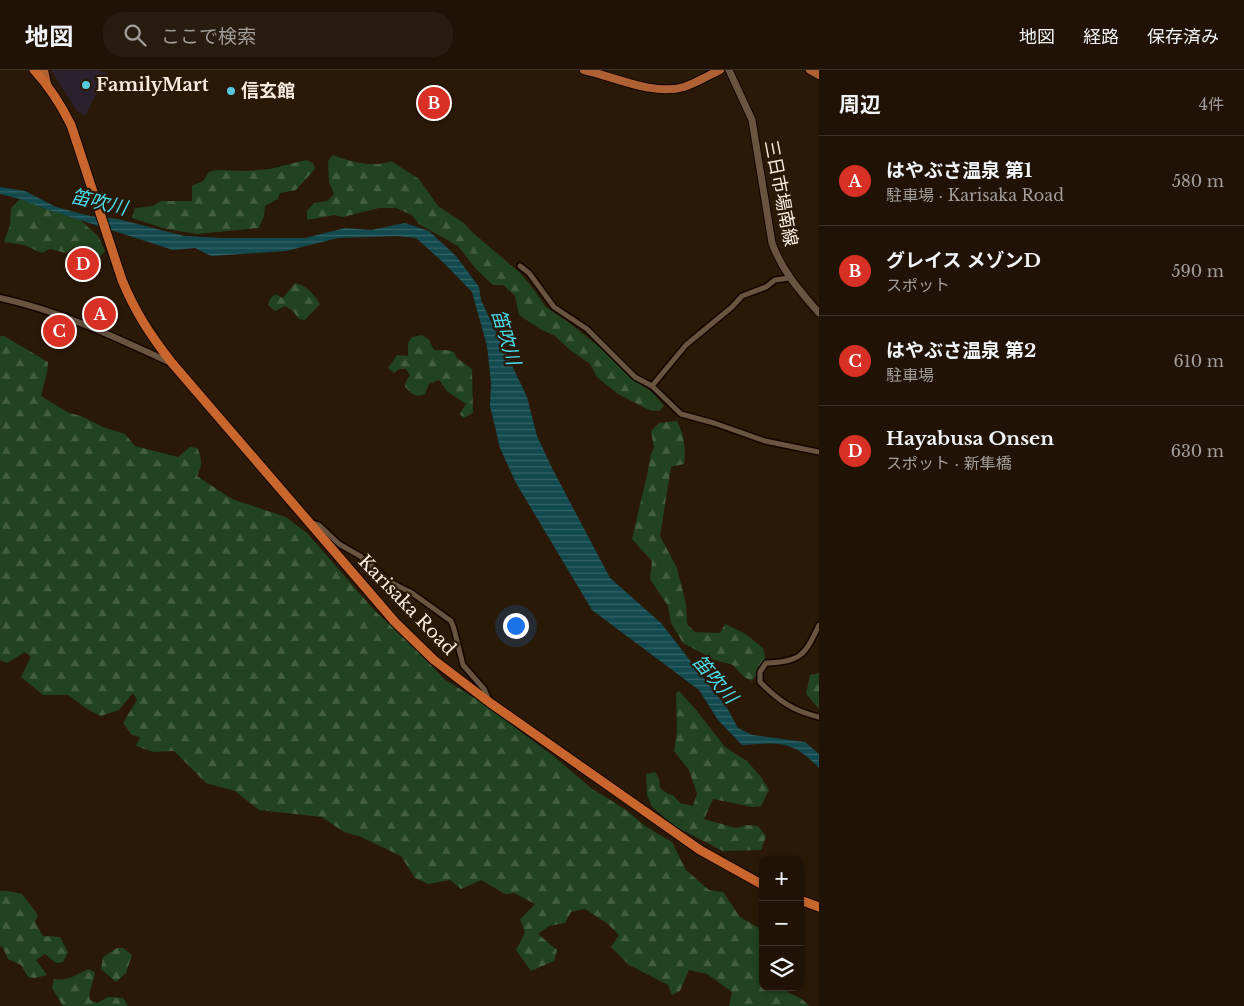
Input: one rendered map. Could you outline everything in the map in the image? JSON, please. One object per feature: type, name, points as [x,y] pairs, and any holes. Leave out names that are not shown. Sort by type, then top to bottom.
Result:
[{"type":"highway","points":[[34,70],[47,84]]},
{"type":"highway","name":"Karisaka Road","points":[[47,84],[63,109],[76,140],[115,260],[132,305],[146,328],[172,364],[402,629],[434,660],[489,702],[700,850],[759,883]]},
{"type":"highway","points":[[803,901],[819,907]]},
{"type":"main road","points":[[44,70],[47,84]]},
{"type":"main road","points":[[584,70],[644,86],[664,89],[684,87],[720,70]]},
{"type":"main road","name":"三日市場南線","points":[[729,70],[752,120],[772,243],[782,266],[790,278],[819,313]]},
{"type":"main road","points":[[810,70],[819,76]]},
{"type":"street","points":[[520,266],[529,272],[554,307],[587,329],[636,377],[652,386],[681,414],[714,423],[765,441],[819,452]]},
{"type":"street","points":[[652,386],[686,345],[732,307],[742,296],[766,287],[775,280],[790,278]]},
{"type":"street","points":[[0,298],[60,314],[107,333],[172,364]]},
{"type":"street","points":[[307,521],[319,525],[339,544],[360,556],[390,582],[412,593],[450,620],[463,665],[484,689],[489,702]]},
{"type":"street","points":[[819,625],[808,648],[796,659],[780,663],[766,663],[760,672],[760,682],[776,698],[797,711],[819,717]]},
{"type":"shaded area","points":[[51,70],[96,70],[107,73],[85,116],[77,111]]},
{"type":"green space","points":[[333,155],[354,162],[369,164],[391,161],[419,179],[438,206],[464,223],[519,272],[546,307],[571,324],[609,355],[632,378],[654,394],[664,406],[659,411],[649,410],[618,394],[597,377],[590,364],[570,350],[555,336],[540,329],[519,315],[515,296],[503,285],[493,285],[476,269],[458,246],[419,224],[412,215],[396,208],[379,208],[343,217],[334,215],[307,220],[307,211],[314,203],[327,201],[334,194],[329,182],[328,161]]},
{"type":"green space","points":[[306,160],[313,163],[315,169],[296,190],[280,193],[278,199],[265,206],[264,216],[259,228],[197,234],[166,229],[132,218],[135,208],[153,206],[161,201],[192,201],[192,186],[203,181],[209,172],[216,170],[246,171],[270,169]]},
{"type":"green space","points":[[20,199],[80,220],[98,236],[105,251],[99,258],[74,247],[66,253],[50,249],[42,253],[24,245],[4,242],[10,225],[11,208]]},
{"type":"green space","points":[[295,283],[310,291],[320,304],[305,320],[299,319],[293,311],[285,306],[275,311],[268,305],[270,299],[275,294],[283,298]]},
{"type":"green space","points":[[422,335],[429,340],[434,350],[454,352],[457,358],[472,369],[473,413],[463,418],[460,414],[466,404],[447,391],[439,380],[429,384],[425,394],[416,395],[405,387],[410,375],[406,369],[399,369],[394,373],[388,368],[397,355],[408,356],[408,343],[412,337]]},
{"type":"green space","points":[[0,336],[4,336],[48,362],[41,396],[69,413],[125,434],[135,446],[178,457],[190,447],[197,448],[201,462],[197,476],[232,499],[286,517],[308,534],[375,611],[416,649],[444,679],[481,702],[556,758],[591,788],[626,810],[645,826],[672,842],[686,870],[709,890],[723,892],[740,917],[759,928],[759,991],[787,991],[802,999],[809,1006],[729,1006],[732,992],[707,974],[689,970],[680,991],[672,995],[668,985],[629,965],[611,947],[619,935],[608,924],[585,909],[571,912],[565,923],[549,926],[538,934],[557,950],[554,961],[531,971],[516,950],[525,933],[520,919],[535,904],[514,893],[505,894],[481,880],[461,889],[450,880],[428,884],[415,878],[401,856],[361,837],[344,832],[322,817],[259,810],[235,791],[206,783],[174,751],[153,752],[136,746],[140,737],[132,735],[123,723],[137,700],[133,693],[119,710],[101,716],[87,709],[68,695],[43,695],[21,677],[31,657],[25,652],[7,663],[0,660]]},
{"type":"green space","points":[[677,421],[684,441],[684,464],[671,467],[660,536],[677,568],[686,604],[687,624],[695,632],[720,633],[725,624],[744,633],[763,648],[766,660],[752,681],[744,677],[733,665],[715,660],[683,643],[671,623],[668,606],[650,579],[652,561],[632,539],[651,454],[654,448],[651,431],[659,423]]},
{"type":"green space","points":[[819,673],[819,709],[806,694],[810,675]]},
{"type":"green space","points":[[679,691],[725,747],[747,761],[769,790],[761,806],[753,807],[713,799],[704,819],[736,828],[747,825],[758,826],[766,836],[761,850],[723,851],[676,827],[652,807],[647,795],[646,774],[655,772],[659,779],[660,788],[673,795],[680,803],[693,806],[697,794],[689,770],[674,751],[677,732],[676,693]]},
{"type":"green space","points":[[0,891],[22,894],[38,915],[35,922],[43,936],[60,937],[68,952],[63,962],[56,963],[45,954],[36,960],[47,975],[35,978],[28,977],[21,965],[8,959],[2,946],[0,947]]},
{"type":"green space","points":[[117,948],[123,948],[132,955],[126,973],[116,982],[101,969],[103,957]]},
{"type":"green space","points":[[88,969],[95,972],[90,1000],[97,1003],[108,997],[123,998],[128,1006],[63,1006],[52,988],[54,979],[67,978]]},
{"type":"water","points":[[0,187],[25,191],[56,207],[90,216],[118,219],[184,236],[305,238],[345,228],[371,230],[405,223],[429,231],[456,256],[479,287],[481,300],[527,397],[537,436],[610,578],[661,623],[727,708],[738,728],[752,735],[805,742],[819,754],[819,768],[792,747],[775,744],[742,745],[718,720],[699,690],[592,610],[516,483],[500,448],[490,406],[491,382],[487,346],[472,292],[416,238],[397,236],[338,238],[286,251],[211,256],[195,248],[173,250],[0,194]]},
{"type":"place","name":"FamilyMart","points":[[86,85]]},
{"type":"place","name":"信玄館","points":[[231,91]]},
{"type":"place","name":"グレイス メゾンD","points":[[434,103]]},
{"type":"place","name":"Hayabusa Onsen","points":[[83,264]]},
{"type":"place","name":"はやぶさ温泉 第1","points":[[100,314]]},
{"type":"place","name":"はやぶさ温泉 第2","points":[[59,331]]},
{"type":"water label","name":"笛吹川","points":[[99,202]]},
{"type":"water label","name":"笛吹川","points":[[506,337]]},
{"type":"water label","name":"笛吹川","points":[[715,679]]}]
